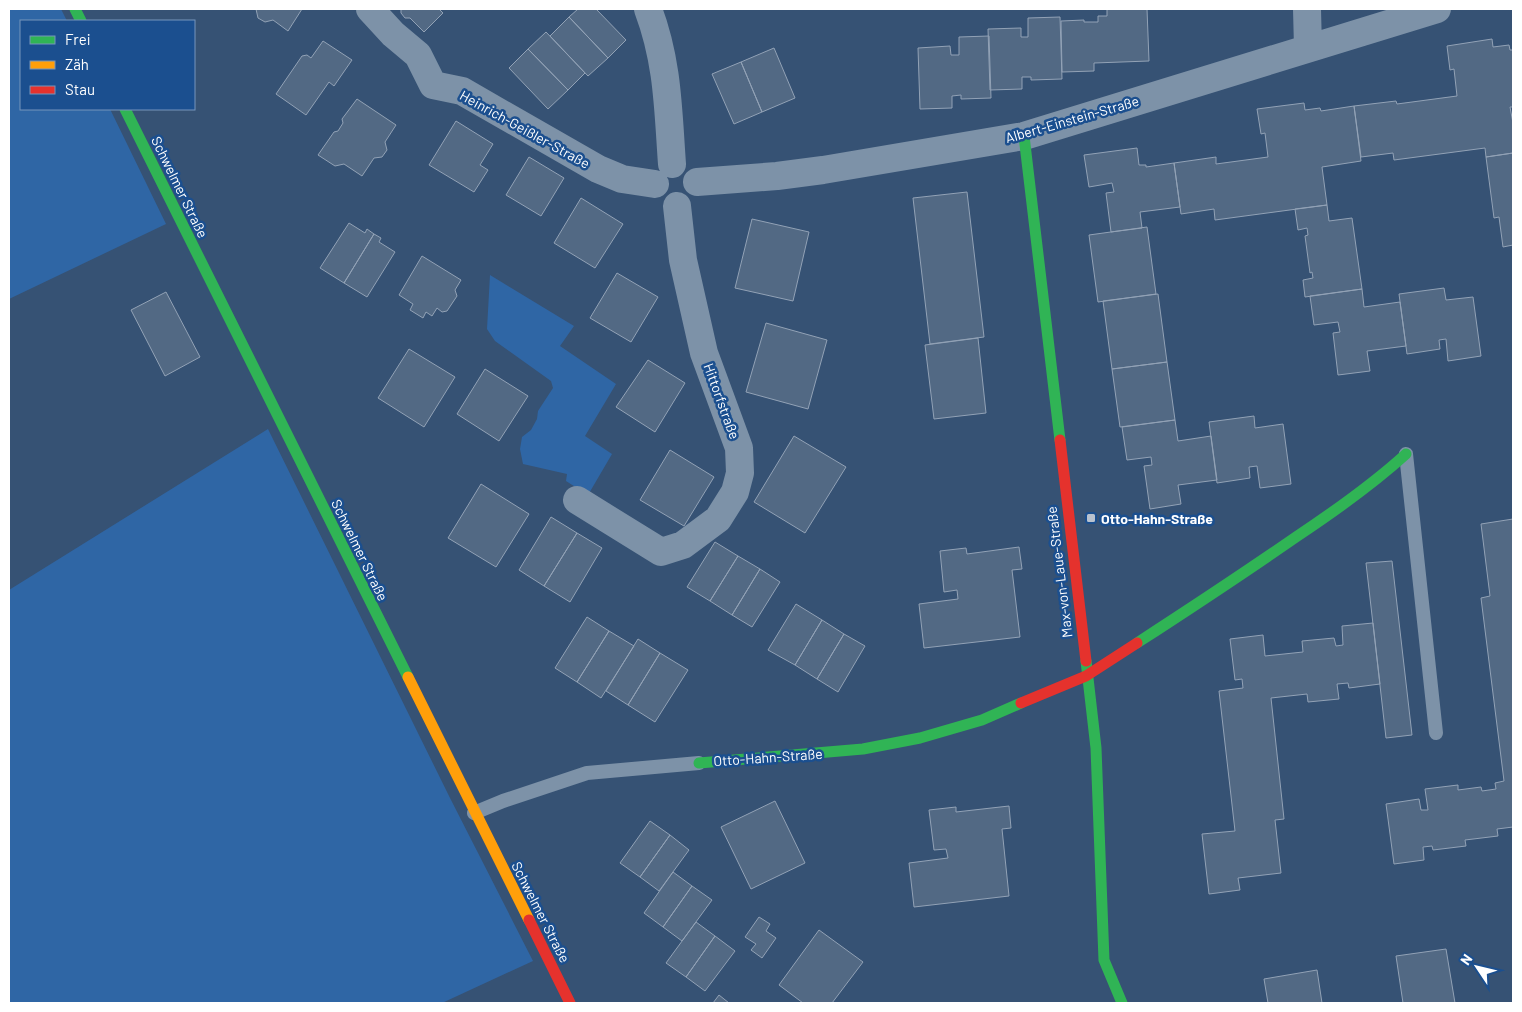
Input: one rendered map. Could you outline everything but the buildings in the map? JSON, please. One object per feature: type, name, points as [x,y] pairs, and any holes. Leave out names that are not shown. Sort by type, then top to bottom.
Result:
[{"type":"street","name":"Heinrich-Geißler-Straße","points":[[370,9],[393,34],[418,55],[433,85],[462,91],[598,170],[622,179],[663,174]]},
{"type":"street","points":[[648,9],[658,35],[666,78],[663,174],[656,191],[664,202],[677,206],[690,201],[697,189],[697,182],[691,170],[685,166],[663,174]]},
{"type":"street","points":[[1307,9],[1308,48]]},
{"type":"street","name":"Albert-Einstein-Straße","points":[[697,182],[814,171],[1024,136],[1437,9]]},
{"type":"street","name":"Schwelmer Straße","points":[[125,110],[570,1003]]},
{"type":"street","name":"Max-von-Laue-Straße","points":[[1024,136],[1086,676],[1096,748],[1104,960],[1122,1003]]},
{"type":"street","name":"Hittorfstraße","points":[[577,500],[661,552],[683,546],[712,524],[718,519],[735,492],[740,473],[739,448],[704,353],[683,260],[677,206]]},
{"type":"street","name":"Otto-Hahn-Straße","points":[[700,763],[863,749],[920,738],[982,720],[1086,676],[1250,569],[1343,505],[1380,478],[1406,454]]},
{"type":"lane","points":[[1406,454],[1436,733]]},
{"type":"lane","name":"Otto-Hahn-Straße","points":[[474,813],[503,801],[587,773],[700,763]]},
{"type":"shaded area","points":[[9,9],[61,9],[66,20],[20,20],[20,110],[110,110],[166,224],[9,299]]},
{"type":"shaded area","points":[[490,275],[574,326],[560,346],[616,384],[585,436],[612,454],[588,495],[566,481],[567,474],[523,464],[520,449],[522,437],[531,430],[537,419],[538,411],[553,388],[551,381],[495,341],[487,329]]},
{"type":"shaded area","points":[[268,429],[450,798],[533,961],[442,1003],[9,1003],[9,590]]},
{"type":"traffic: fast","points":[[75,9],[80,20]]},
{"type":"traffic: fast","points":[[125,110],[408,677]]},
{"type":"traffic: fast","points":[[1024,136],[1060,440]]},
{"type":"traffic: fast","points":[[1137,643],[1325,517],[1367,487],[1406,454]]},
{"type":"traffic: fast","points":[[1086,661],[1096,748],[1104,960],[1122,1003]]},
{"type":"traffic: fast","points":[[699,763],[863,749],[920,738],[982,720],[1021,703]]},
{"type":"traffic: slow","points":[[408,677],[529,920]]},
{"type":"traffic: jam","points":[[1060,440],[1086,661]]},
{"type":"traffic: jam","points":[[1021,703],[1086,676],[1137,643]]},
{"type":"traffic: jam","points":[[529,920],[570,1003]]},
{"type":"place","name":"Otto-Hahn-Straße","points":[[1091,518]]}]
